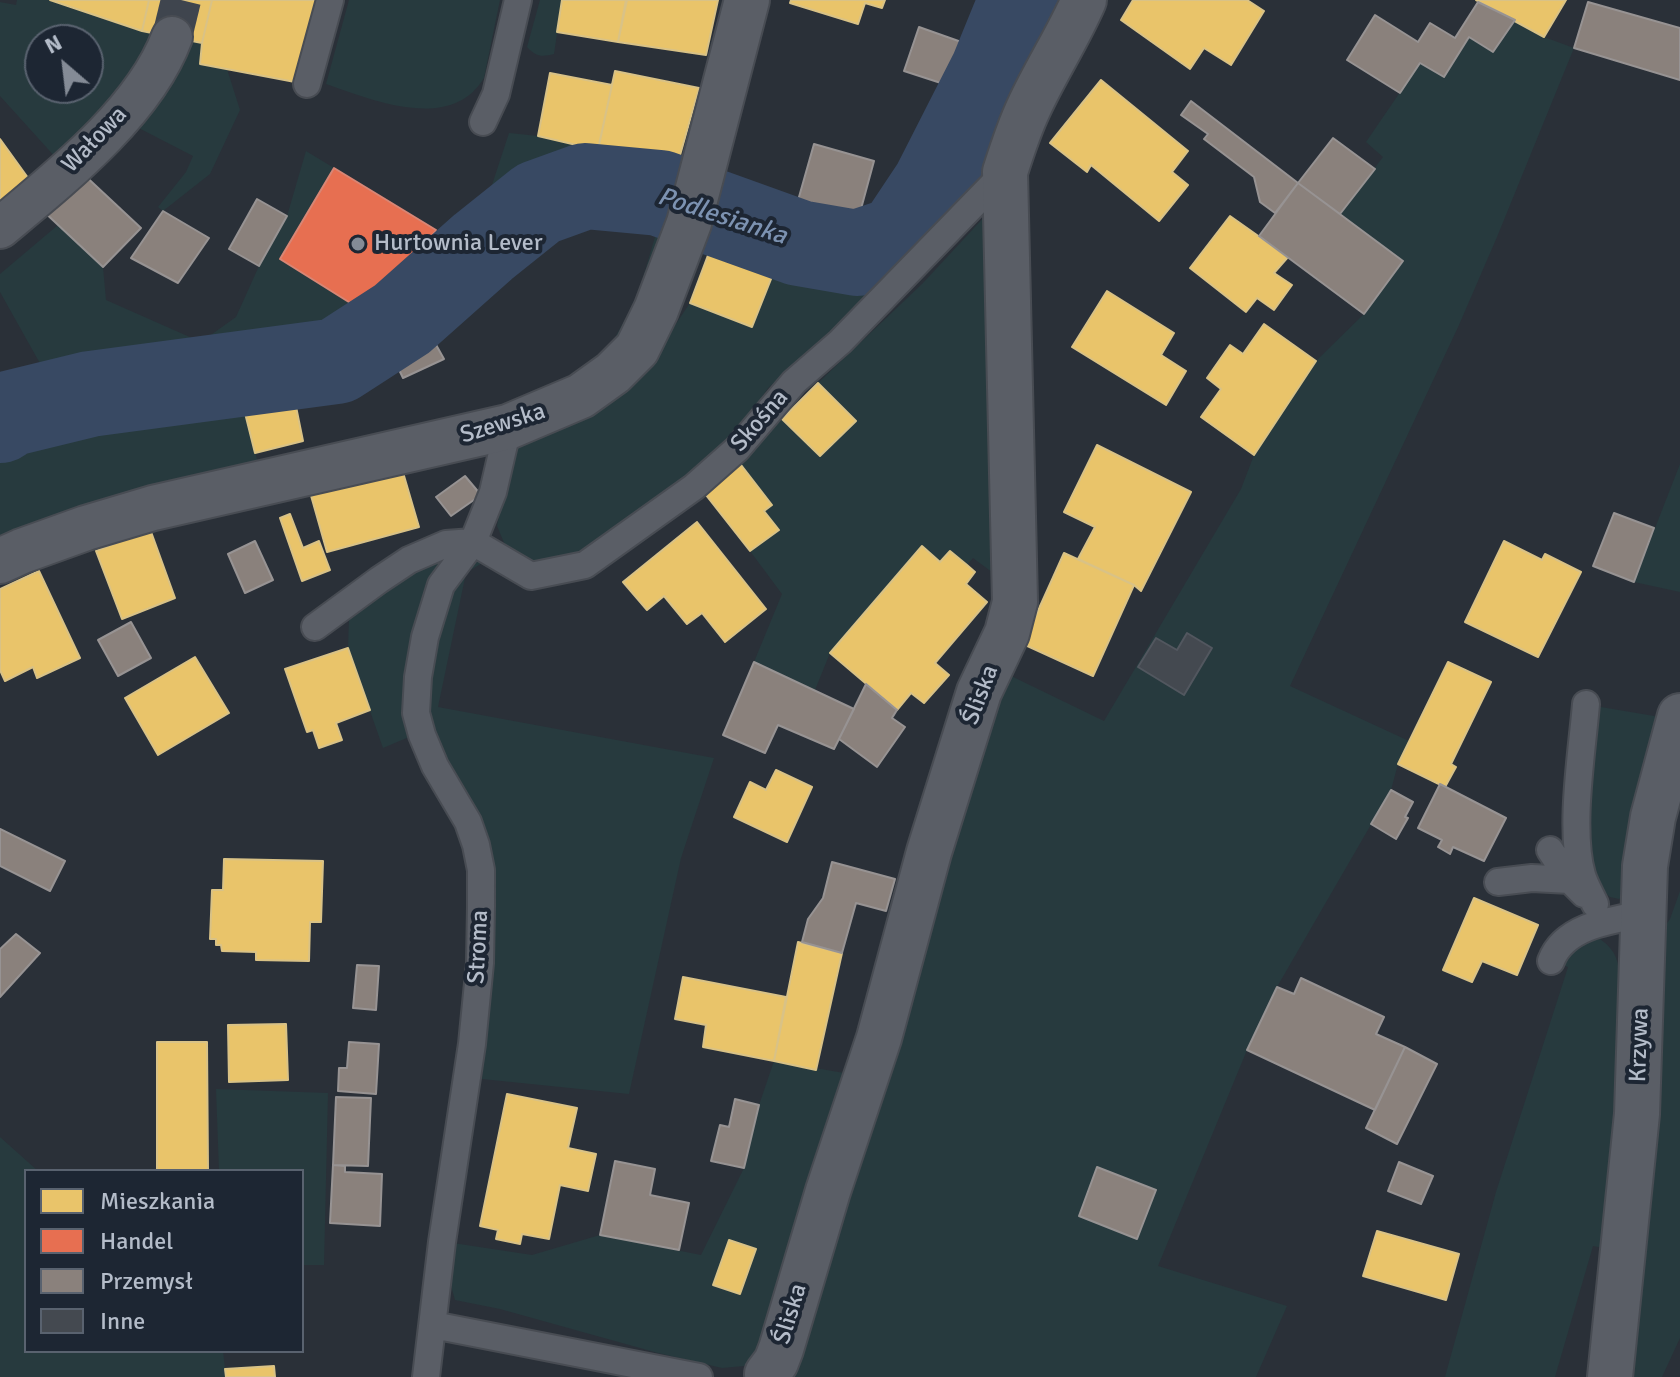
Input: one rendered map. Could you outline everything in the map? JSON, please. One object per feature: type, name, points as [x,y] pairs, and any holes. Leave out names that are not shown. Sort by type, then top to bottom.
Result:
[{"type":"street","name":"Szewska","points":[[0,561],[86,528],[153,508],[508,427],[581,396],[613,373],[637,349],[656,310],[695,204],[747,0]]},
{"type":"street","name":"Śliska","points":[[764,1376],[776,1362],[781,1349],[828,1191],[879,1038],[929,852],[979,692],[1007,633],[1015,602],[1005,172],[1029,105],[1084,0]]},
{"type":"street","name":"Wałowa","points":[[0,228],[105,136],[146,84],[166,53],[172,37]]},
{"type":"street","name":"Krzywa","points":[[1610,1377],[1637,1114],[1617,913],[1645,866],[1653,817],[1680,716]]},
{"type":"lane","points":[[307,84],[330,0]]},
{"type":"lane","points":[[483,122],[496,94],[518,0]]},
{"type":"lane","name":"Skośna","points":[[473,542],[531,576],[585,565],[694,487],[737,449],[794,382],[859,323],[1005,172]]},
{"type":"lane","name":"Stroma","points":[[426,1377],[442,1242],[472,1044],[480,963],[481,870],[468,822],[435,766],[422,735],[416,713],[418,677],[425,637],[441,585],[473,542],[493,492],[508,427]]},
{"type":"lane","points":[[315,627],[409,560],[446,544],[473,542]]},
{"type":"lane","points":[[1586,704],[1577,839],[1582,874],[1617,913]]},
{"type":"lane","points":[[1550,850],[1570,880],[1617,913]]},
{"type":"lane","points":[[1498,882],[1532,878],[1570,880]]},
{"type":"lane","points":[[1551,961],[1564,942],[1617,913]]},
{"type":"lane","points":[[433,1325],[699,1377]]},
{"type":"green space","points":[[17,0],[50,0],[142,31],[165,35],[159,52],[57,159],[0,96],[0,2],[16,5]]},
{"type":"green space","points":[[349,0],[500,0],[484,78],[470,95],[452,104],[432,108],[388,104],[326,84]]},
{"type":"green space","points":[[540,0],[562,0],[554,54],[546,56],[536,54],[527,47]]},
{"type":"green space","points":[[982,0],[1050,0],[984,165],[958,201],[816,347],[768,388],[732,441],[686,481],[581,557],[538,565],[505,545],[497,526],[515,439],[650,362],[690,303],[752,326],[779,259],[716,234],[730,198],[849,229],[868,226],[886,214],[901,197],[926,152],[953,89],[947,85],[955,62],[960,63]]},
{"type":"green space","points":[[1515,20],[1544,37],[1574,48],[1459,325],[1290,686],[1409,741],[1391,790],[1277,987],[1247,1050],[1158,1266],[1287,1306],[1256,1377],[786,1377],[1005,673],[1104,721],[1241,489],[1254,455],[1316,361],[1364,314],[1403,261],[1340,214],[1383,157],[1366,142],[1420,63],[1444,77],[1469,37]]},
{"type":"green space","points":[[176,37],[202,43],[201,64],[227,69],[240,110],[210,174],[163,211],[158,207],[186,172],[193,156],[129,123]]},
{"type":"green space","points":[[509,133],[538,136],[598,150],[596,163],[673,180],[661,219],[672,227],[619,348],[590,363],[613,341],[637,298],[660,220],[616,209],[598,207],[579,210],[552,221],[429,318],[342,368],[240,393],[258,463],[0,544],[0,404],[51,383],[0,292],[0,274],[58,225],[103,267],[106,300],[201,342],[236,317],[259,266],[287,216],[306,151],[334,168],[280,259],[376,319],[436,230],[455,240],[490,191]]},
{"type":"green space","points":[[987,214],[1004,581],[973,558],[967,565],[950,551],[940,562],[921,546],[830,653],[815,690],[754,662],[782,594],[750,551],[778,530],[764,511],[772,505],[738,461],[782,419],[820,456],[855,421],[818,383],[923,283]]},
{"type":"green space","points":[[1680,464],[1680,592],[1634,582]]},
{"type":"green space","points":[[441,558],[413,634],[405,719],[409,737],[383,748],[348,648],[349,618],[416,568]]},
{"type":"green space","points":[[473,560],[482,563],[466,573],[438,707],[714,758],[681,858],[629,1094],[482,1079],[494,904],[490,849],[482,822],[440,752],[426,721],[428,680],[449,589]]},
{"type":"green space","points":[[1595,706],[1660,717],[1627,893],[1619,899],[1610,897],[1599,887],[1591,870],[1588,828]]},
{"type":"green space","points":[[1680,891],[1680,1338],[1662,1377],[1625,1377],[1657,937],[1670,919]]},
{"type":"green space","points":[[1600,939],[1615,955],[1620,989],[1609,1249],[1593,1246],[1555,1377],[1445,1377],[1496,1192],[1568,967],[1557,963],[1584,941]]},
{"type":"green space","points":[[774,1061],[850,1074],[758,1358],[744,1366],[722,1368],[455,1300],[450,1282],[453,1243],[532,1255],[600,1235],[701,1255],[744,1168],[759,1105]]},
{"type":"green space","points":[[216,1089],[328,1093],[324,1265],[304,1265],[304,1169],[219,1169]]},
{"type":"green space","points":[[0,1137],[36,1169],[24,1169],[24,1353],[223,1353],[226,1377],[0,1377]]},
{"type":"building: Mieszkania","points":[[50,0],[149,0],[142,31]]},
{"type":"building: Mieszkania","points":[[149,0],[212,0],[202,43],[142,31]]},
{"type":"building: Mieszkania","points":[[212,0],[317,0],[295,82],[200,64]]},
{"type":"building: Mieszkania","points":[[562,0],[626,0],[618,42],[557,32]]},
{"type":"building: Mieszkania","points":[[627,0],[718,0],[706,55],[618,42]]},
{"type":"building: Mieszkania","points":[[791,0],[885,0],[882,8],[865,3],[858,24],[790,3]]},
{"type":"building: Mieszkania","points":[[1133,0],[1247,0],[1264,11],[1231,65],[1204,48],[1190,69],[1121,20]]},
{"type":"building: Mieszkania","points":[[1476,0],[1566,0],[1544,37]]},
{"type":"building: Mieszkania","points":[[615,71],[699,88],[673,180],[595,163]]},
{"type":"building: Mieszkania","points":[[550,73],[612,85],[598,150],[538,136]]},
{"type":"building: Mieszkania","points":[[1101,80],[1188,151],[1172,172],[1188,185],[1159,221],[1091,165],[1087,172],[1050,143]]},
{"type":"building: Mieszkania","points":[[0,139],[31,182],[0,202]]},
{"type":"building: Mieszkania","points":[[1230,216],[1288,257],[1274,273],[1292,285],[1274,310],[1257,298],[1246,312],[1190,268]]},
{"type":"building: Mieszkania","points":[[716,234],[779,259],[752,327],[690,303]]},
{"type":"building: Mieszkania","points":[[1107,291],[1174,333],[1161,355],[1186,371],[1166,405],[1072,347]]},
{"type":"building: Mieszkania","points":[[1264,324],[1316,361],[1254,455],[1201,417],[1221,389],[1207,378],[1230,345],[1243,354]]},
{"type":"building: Mieszkania","points":[[291,382],[303,441],[255,453],[240,393]]},
{"type":"building: Mieszkania","points":[[818,383],[856,421],[820,456],[782,419]]},
{"type":"building: Mieszkania","points":[[1097,445],[1191,492],[1141,591],[1078,559],[1095,527],[1064,512]]},
{"type":"building: Mieszkania","points":[[738,461],[772,505],[764,511],[779,530],[750,551],[702,490]]},
{"type":"building: Mieszkania","points":[[402,469],[419,527],[327,552],[310,492]]},
{"type":"building: Mieszkania","points":[[290,514],[303,548],[319,541],[330,570],[302,581],[280,518]]},
{"type":"building: Mieszkania","points":[[697,522],[766,609],[725,642],[702,613],[687,624],[664,596],[647,610],[623,582]]},
{"type":"building: Mieszkania","points":[[150,529],[175,598],[122,619],[96,551]]},
{"type":"building: Mieszkania","points":[[1504,541],[1542,560],[1545,554],[1581,572],[1538,657],[1465,622]]},
{"type":"building: Mieszkania","points":[[922,546],[940,562],[950,551],[967,565],[975,572],[966,584],[987,602],[935,663],[949,675],[924,703],[911,693],[897,710],[830,653]]},
{"type":"building: Mieszkania","points":[[1064,553],[1134,585],[1093,676],[1023,644]]},
{"type":"building: Mieszkania","points":[[39,571],[80,658],[37,678],[33,667],[5,681],[0,670],[0,589]]},
{"type":"building: Mieszkania","points":[[348,648],[370,710],[336,723],[342,740],[319,748],[313,730],[307,732],[285,669]]},
{"type":"building: Mieszkania","points":[[195,657],[229,713],[158,755],[125,698]]},
{"type":"building: Mieszkania","points":[[1448,662],[1491,682],[1451,764],[1456,767],[1445,787],[1398,764]]},
{"type":"building: Mieszkania","points":[[776,770],[812,787],[787,842],[734,817],[750,782],[766,790]]},
{"type":"building: Mieszkania","points":[[224,859],[323,861],[321,922],[310,922],[309,961],[256,960],[256,952],[222,951],[221,945],[216,945],[216,939],[210,939],[212,890],[223,890]]},
{"type":"building: Mieszkania","points":[[1474,898],[1538,925],[1517,975],[1482,961],[1472,982],[1443,970]]},
{"type":"building: Mieszkania","points":[[798,942],[842,953],[816,1070],[774,1061]]},
{"type":"building: Mieszkania","points":[[683,977],[786,997],[774,1061],[703,1047],[706,1025],[675,1019]]},
{"type":"building: Mieszkania","points":[[286,1024],[288,1080],[229,1082],[228,1025]]},
{"type":"building: Mieszkania","points":[[157,1042],[207,1042],[208,1169],[157,1169]]},
{"type":"building: Mieszkania","points":[[507,1094],[577,1108],[568,1148],[596,1154],[588,1191],[560,1185],[549,1239],[522,1234],[520,1244],[496,1239],[498,1230],[480,1226]]},
{"type":"building: Mieszkania","points":[[1377,1231],[1459,1254],[1446,1300],[1363,1276]]},
{"type":"building: Mieszkania","points":[[729,1240],[756,1249],[740,1294],[713,1285]]},
{"type":"building: Mieszkania","points":[[274,1366],[275,1377],[226,1377],[225,1369]]},
{"type":"building: Handel","name":"Hurtownia Lever","points":[[334,168],[436,230],[376,319],[280,259]]},
{"type":"building: Przemysł","points":[[1478,2],[1515,20],[1493,52],[1469,37],[1444,77],[1420,63],[1400,93],[1347,60],[1375,15],[1418,42],[1430,23],[1455,38]]},
{"type":"building: Przemysł","points":[[1588,2],[1680,28],[1680,80],[1574,48]]},
{"type":"building: Przemysł","points":[[919,27],[967,44],[960,64],[955,62],[947,85],[904,71]]},
{"type":"building: Przemysł","points":[[1191,101],[1298,183],[1275,213],[1260,202],[1254,177],[1204,139],[1208,134],[1181,115]]},
{"type":"building: Przemysł","points":[[1333,138],[1375,169],[1340,214],[1298,183]]},
{"type":"building: Przemysł","points":[[814,144],[874,161],[858,220],[797,204]]},
{"type":"building: Przemysł","points":[[79,170],[141,228],[103,267],[41,209]]},
{"type":"building: Przemysł","points":[[1298,183],[1403,261],[1364,314],[1259,236]]},
{"type":"building: Przemysł","points":[[257,199],[287,216],[259,266],[229,249]]},
{"type":"building: Przemysł","points":[[163,211],[209,238],[178,283],[131,258]]},
{"type":"building: Przemysł","points":[[430,334],[444,359],[403,378],[391,353]]},
{"type":"building: Przemysł","points":[[465,476],[481,495],[451,516],[436,497]]},
{"type":"building: Przemysł","points":[[1614,513],[1654,528],[1634,582],[1593,566]]},
{"type":"building: Przemysł","points":[[255,541],[273,580],[245,593],[228,554]]},
{"type":"building: Przemysł","points":[[131,622],[151,658],[118,676],[98,640]]},
{"type":"building: Przemysł","points":[[754,662],[854,709],[834,749],[778,725],[765,753],[723,735]]},
{"type":"building: Przemysł","points":[[866,684],[897,710],[892,718],[905,727],[877,767],[839,739]]},
{"type":"building: Przemysł","points":[[1440,784],[1506,818],[1484,861],[1453,847],[1450,854],[1438,847],[1442,840],[1418,828]]},
{"type":"building: Przemysł","points":[[1391,790],[1413,802],[1396,839],[1371,824]]},
{"type":"building: Przemysł","points":[[0,829],[65,861],[50,891],[0,866]]},
{"type":"building: Przemysł","points":[[832,862],[895,879],[886,911],[856,903],[842,953],[802,942],[808,919],[823,898]]},
{"type":"building: Przemysł","points":[[16,934],[40,953],[0,997],[0,949]]},
{"type":"building: Przemysł","points":[[357,965],[379,966],[376,1010],[353,1008]]},
{"type":"building: Przemysł","points":[[1301,978],[1384,1017],[1376,1034],[1405,1047],[1375,1110],[1247,1050],[1277,987],[1294,994]]},
{"type":"building: Przemysł","points":[[349,1042],[379,1044],[376,1094],[338,1091],[339,1068],[347,1068]]},
{"type":"building: Przemysł","points":[[1405,1047],[1437,1064],[1397,1144],[1366,1128]]},
{"type":"building: Przemysł","points":[[336,1097],[371,1098],[368,1166],[333,1165]]},
{"type":"building: Przemysł","points":[[735,1099],[759,1105],[744,1168],[711,1161],[720,1125],[729,1127]]},
{"type":"building: Przemysł","points":[[615,1161],[655,1169],[650,1195],[689,1203],[679,1250],[600,1235]]},
{"type":"building: Przemysł","points":[[1399,1162],[1433,1176],[1421,1204],[1388,1191]]},
{"type":"building: Przemysł","points":[[333,1165],[345,1166],[345,1172],[382,1174],[380,1226],[330,1223]]},
{"type":"building: Przemysł","points":[[1097,1167],[1156,1190],[1137,1239],[1079,1216]]},
{"type":"building: Inne","points":[[1187,633],[1212,648],[1184,695],[1138,667],[1156,638],[1177,650]]},
{"type":"waterway","name":"Podlesianka","points":[[0,420],[8,414],[90,394],[337,361],[402,319],[538,203],[585,186],[660,193],[799,243],[857,253],[899,239],[935,185],[993,71],[1022,0]]},
{"type":"tunnel","points":[[172,37],[181,0]]},
{"type":"place","name":"Hurtownia Lever","points":[[358,244]]}]
